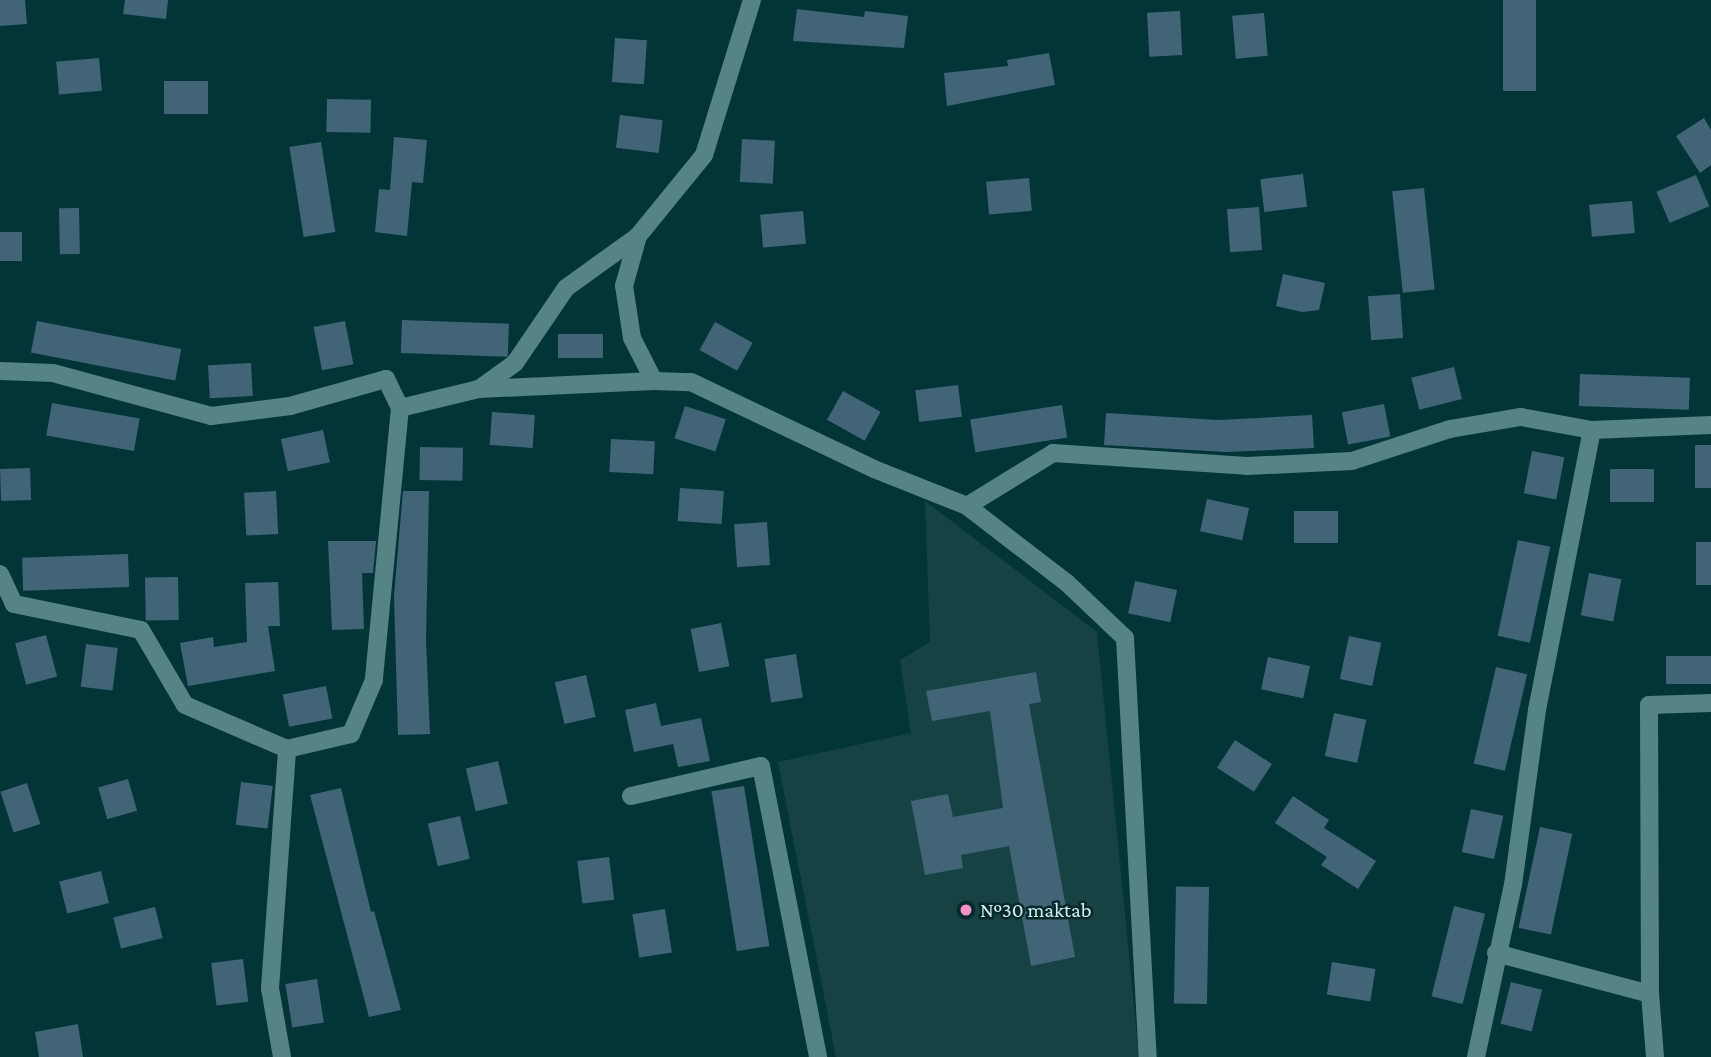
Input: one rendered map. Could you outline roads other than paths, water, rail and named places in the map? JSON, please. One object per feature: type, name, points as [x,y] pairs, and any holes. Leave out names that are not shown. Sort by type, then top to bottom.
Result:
[{"type":"street","points":[[479,389],[515,363],[566,288],[638,236],[704,155],[752,0]]},
{"type":"street","points":[[638,236],[624,286],[632,338],[654,382]]},
{"type":"street","points":[[0,372],[53,373],[211,416],[290,406],[386,379],[400,408],[374,680],[351,734],[287,749],[186,705],[141,630],[7,605],[0,574]]},
{"type":"street","points":[[400,408],[479,389],[691,382],[874,469],[967,506],[1067,583],[1125,638],[1148,1057]]},
{"type":"street","points":[[967,506],[1053,453],[1247,466],[1299,464],[1352,461],[1450,429],[1521,417],[1592,430],[1711,425]]},
{"type":"street","points":[[1476,1057],[1496,953],[1513,885],[1538,710],[1592,430]]},
{"type":"street","points":[[1655,1057],[1650,994],[1649,705],[1711,703]]},
{"type":"street","points":[[282,1057],[270,988],[287,749]]},
{"type":"street","points":[[631,796],[761,766],[818,1057]]},
{"type":"street","points":[[1496,953],[1650,994]]},
{"type":"place","name":"№30 maktab","points":[[966,910]]}]
